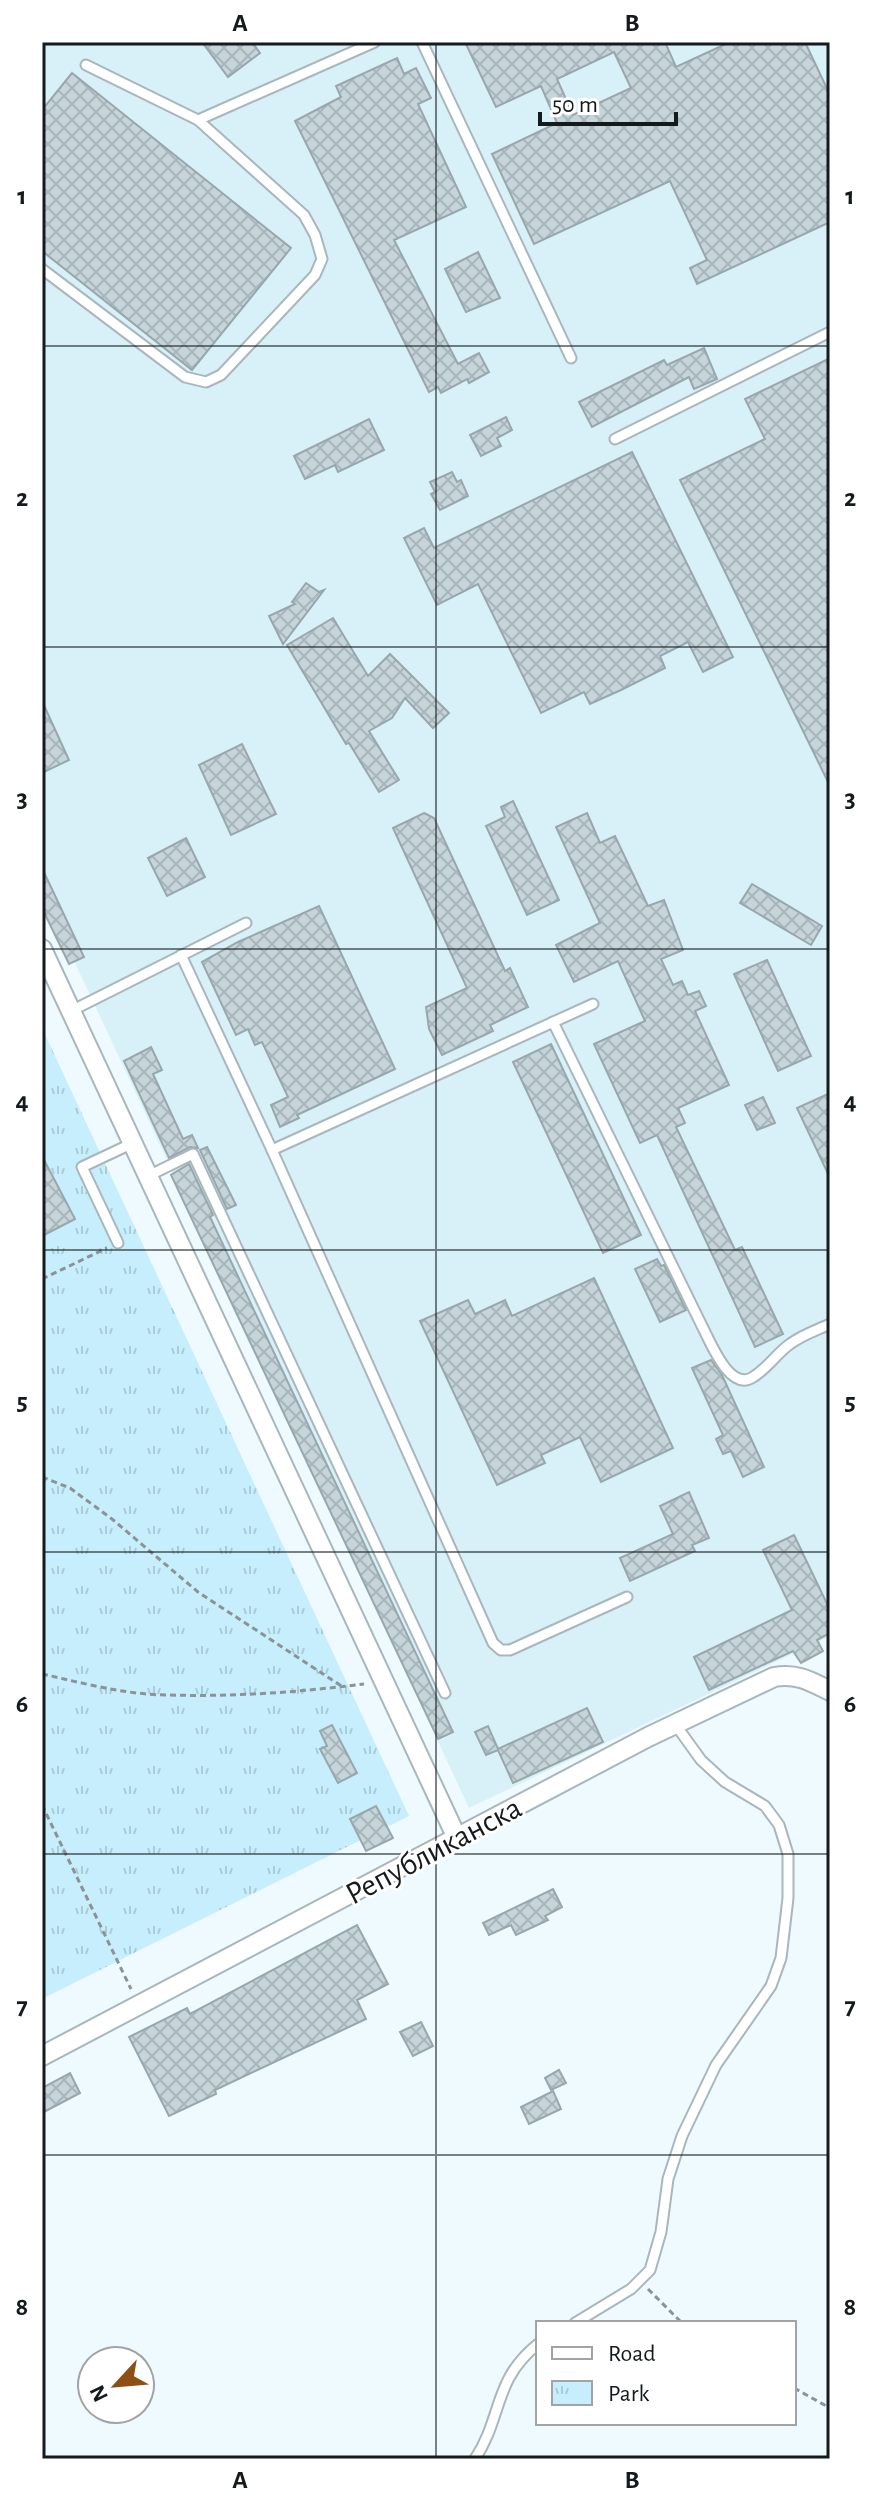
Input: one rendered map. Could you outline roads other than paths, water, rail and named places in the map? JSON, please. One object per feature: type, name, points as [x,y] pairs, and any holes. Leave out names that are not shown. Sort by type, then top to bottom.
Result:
[{"type":"street","points":[[42,949],[457,1838]]},
{"type":"street","name":"Републиканска","points":[[42,2056],[675,1724],[774,1677],[789,1674],[804,1677],[830,1691]]},
{"type":"lane","points":[[198,120],[375,42]]},
{"type":"lane","points":[[422,42],[571,358]]},
{"type":"lane","points":[[42,269],[185,377],[206,382],[221,375],[315,275],[322,259],[315,235],[304,215],[198,120],[86,65]]},
{"type":"lane","points":[[615,439],[830,332]]},
{"type":"lane","points":[[71,1011],[246,923]]},
{"type":"lane","points":[[181,955],[493,1643],[501,1650],[510,1650],[627,1597]]},
{"type":"lane","points":[[272,1150],[593,1004]]},
{"type":"lane","points":[[553,1022],[702,1326],[732,1376],[743,1381],[753,1378],[792,1342],[830,1324]]},
{"type":"lane","points":[[118,1243],[82,1167],[133,1143]]},
{"type":"lane","points":[[148,1176],[193,1154],[445,1693]]},
{"type":"lane","points":[[578,2321],[631,2289],[650,2270],[661,2232],[668,2179],[682,2136],[716,2065],[771,1986],[781,1958],[788,1898],[788,1854],[779,1825],[765,1806],[725,1782],[701,1760],[675,1724]]},
{"type":"lane","points":[[475,2459],[492,2423],[503,2386],[516,2364],[536,2346]]}]
